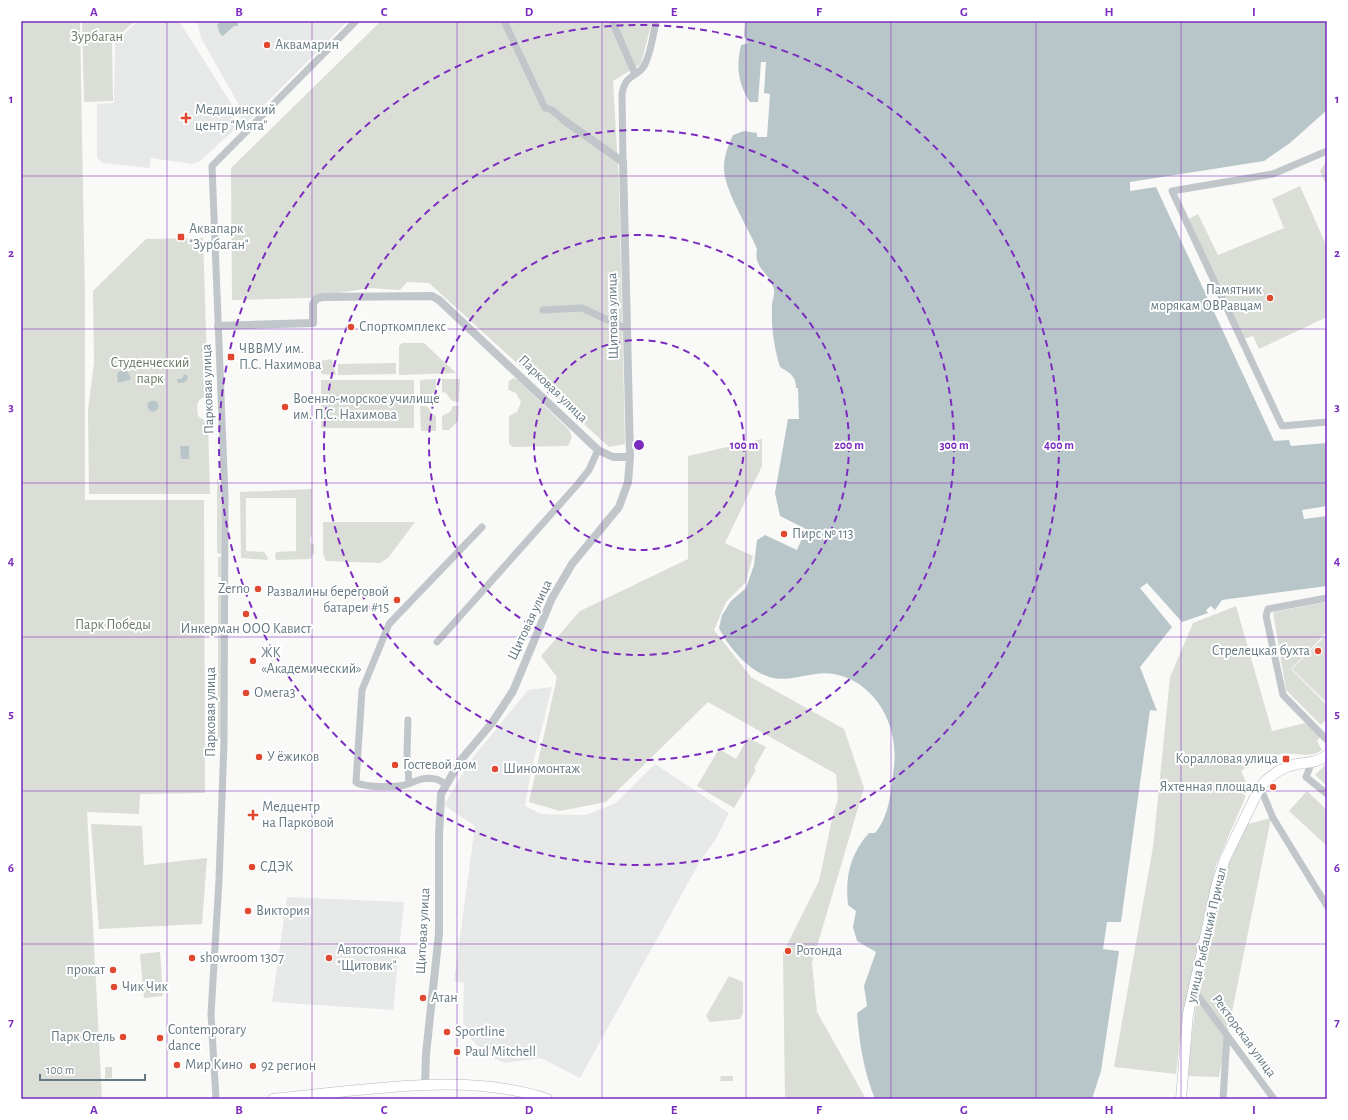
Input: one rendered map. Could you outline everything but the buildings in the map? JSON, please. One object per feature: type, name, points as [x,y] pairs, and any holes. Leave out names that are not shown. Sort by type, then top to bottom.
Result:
[{"type":"main road","points":[[1263,784],[1287,767],[1312,762],[1327,754]]},
{"type":"main road","name":"улица Рыбацкий Причал","points":[[1181,1099],[1188,1014],[1221,870],[1263,784]]},
{"type":"main road","points":[[273,1099],[425,1086],[478,1086],[529,1093],[547,1099]]},
{"type":"street","name":"Парковая улица","points":[[216,1099],[211,1014],[219,880],[224,742],[225,497],[212,166],[356,21]]},
{"type":"street","points":[[504,21],[545,108],[552,110],[622,162]]},
{"type":"street","points":[[612,21],[635,74]]},
{"type":"street","name":"Щитовая улица","points":[[425,1086],[425,1059],[439,933],[439,836],[441,794],[460,761],[492,723],[513,691],[552,598],[572,564],[619,507],[628,482],[630,457],[622,162],[622,94],[624,84],[643,68],[656,21]]},
{"type":"street","points":[[1327,151],[1272,174],[1172,191],[1282,426],[1327,422]]},
{"type":"street","name":"Парковая улица","points":[[218,326],[313,323],[314,304],[316,299],[322,297],[432,296],[439,300],[474,332],[598,450],[613,457],[630,457]]},
{"type":"street","points":[[543,310],[582,308],[626,329]]},
{"type":"street","points":[[437,642],[577,485],[589,470],[598,450]]},
{"type":"street","points":[[446,785],[435,778],[393,786],[367,786],[356,782],[362,690],[389,624],[482,527]]},
{"type":"street","points":[[1327,598],[1268,609],[1266,616],[1283,695],[1327,740]]},
{"type":"street","points":[[408,720],[407,753],[409,783]]},
{"type":"street","points":[[1312,762],[1307,776],[1327,794]]},
{"type":"street","points":[[1263,784],[1273,818],[1327,906]]},
{"type":"street","name":"Ректорская улица","points":[[1193,989],[1274,1099]]},
{"type":"street","points":[[1223,1099],[1227,1036]]},
{"type":"shaded area","points":[[138,21],[179,21],[232,105],[236,128],[200,161],[192,164],[151,158],[149,168],[103,163],[97,158],[97,104],[114,103],[115,42]]},
{"type":"shaded area","name":"Аквамарин","points":[[197,21],[348,21],[242,127],[238,103],[201,38]]},
{"type":"shaded area","points":[[221,21],[234,21],[238,23],[238,26],[234,26],[223,36],[220,34],[217,25]]},
{"type":"shaded area","points":[[745,21],[1327,21],[1327,110],[1290,143],[1264,161],[1130,182],[1130,191],[1156,187],[1274,441],[1289,440],[1291,446],[1327,443],[1327,506],[1302,510],[1304,519],[1327,516],[1327,586],[1222,600],[1215,610],[1211,606],[1206,610],[1208,613],[1182,622],[1147,583],[1140,588],[1172,627],[1140,667],[1157,711],[1150,710],[1121,922],[1107,922],[1103,949],[1119,951],[1101,1071],[1092,1099],[875,1099],[863,1057],[857,1013],[867,1006],[864,986],[876,952],[857,941],[853,927],[856,911],[848,905],[847,885],[850,866],[857,849],[869,833],[875,833],[884,819],[887,810],[891,793],[894,767],[895,752],[893,736],[882,708],[873,696],[862,686],[849,679],[826,673],[781,679],[764,675],[756,671],[741,659],[728,644],[719,628],[722,615],[731,601],[746,588],[754,565],[757,540],[765,535],[797,550],[806,529],[780,516],[775,493],[788,419],[799,419],[798,388],[796,388],[795,380],[792,375],[780,367],[776,352],[773,329],[772,305],[774,290],[772,284],[757,261],[757,249],[732,197],[725,177],[725,159],[733,135],[744,131],[757,133],[757,137],[767,137],[770,94],[764,93],[766,62],[761,62],[758,102],[750,102],[743,89],[739,75],[739,53],[741,45],[748,43],[744,36]]},
{"type":"shaded area","points":[[123,370],[127,371],[131,378],[118,383],[118,372]]},
{"type":"shaded area","points":[[184,374],[188,376],[187,380],[183,383],[178,383],[177,379],[182,379]]},
{"type":"shaded area","points":[[153,400],[157,402],[159,406],[157,410],[153,412],[149,410],[147,406],[149,402]]},
{"type":"shaded area","points":[[180,446],[189,446],[189,459],[181,459]]},
{"type":"shaded area","points":[[552,687],[531,771],[525,806],[541,814],[586,815],[616,803],[655,764],[729,813],[717,837],[699,863],[580,1078],[541,1058],[505,1063],[485,1054],[471,1039],[463,1022],[464,983],[454,981],[475,826],[444,805],[471,760],[528,690]]},
{"type":"shaded area","points":[[287,897],[404,902],[393,1010],[272,1002]]},
{"type":"green space","name":"Парк Победы","points":[[21,21],[80,21],[85,301],[85,500],[204,500],[205,793],[140,794],[139,814],[87,812],[102,1099],[21,1099]]},
{"type":"green space","name":"Зурбаган","points":[[82,21],[135,21],[112,42],[113,101],[84,102]]},
{"type":"green space","points":[[381,21],[652,21],[641,64],[613,81],[619,184],[625,444],[609,447],[429,283],[407,282],[400,290],[369,288],[309,298],[232,300],[231,168]]},
{"type":"green space","points":[[1327,160],[1327,187],[1320,171]]},
{"type":"green space","points":[[1300,186],[1327,247],[1327,317],[1259,349],[1253,336],[1243,339],[1189,219],[1198,214],[1218,255],[1284,228],[1272,199]]},
{"type":"green space","name":"Студенческий парк","points":[[203,238],[208,395],[199,400],[197,405],[198,416],[208,423],[210,494],[89,494],[88,410],[94,363],[93,291],[146,239]]},
{"type":"green space","points":[[402,343],[424,343],[456,373],[399,375],[399,346]]},
{"type":"green space","points":[[332,359],[336,375],[321,374],[321,361]]},
{"type":"green space","points":[[396,363],[396,374],[338,375],[338,364]]},
{"type":"green space","points":[[513,378],[518,380],[569,430],[572,437],[568,446],[513,447],[509,444],[509,416],[517,412],[521,402],[516,393],[508,390],[509,381]]},
{"type":"green space","points":[[436,379],[436,393],[432,393],[427,401],[420,402],[420,380]]},
{"type":"green space","points":[[442,379],[460,379],[459,402],[452,401],[446,393],[442,392]]},
{"type":"green space","points":[[321,380],[414,380],[414,428],[321,428]]},
{"type":"green space","points":[[420,406],[427,406],[432,414],[436,416],[436,431],[421,431]]},
{"type":"green space","points":[[453,406],[459,406],[458,421],[449,430],[442,430],[442,416],[450,412]]},
{"type":"green space","points":[[762,439],[762,466],[725,543],[753,556],[746,582],[726,602],[714,630],[751,677],[844,729],[864,788],[812,963],[817,1012],[866,1099],[785,1099],[783,953],[819,881],[832,819],[838,799],[836,774],[708,702],[606,802],[560,811],[529,802],[557,677],[541,656],[580,611],[688,559],[688,456]]},
{"type":"green space","points":[[217,477],[221,491],[221,554],[217,553]]},
{"type":"green space","points":[[312,489],[312,536],[310,543],[314,544],[314,553],[310,559],[276,560],[276,552],[296,551],[296,498],[246,498],[246,551],[264,552],[268,558],[267,560],[241,558],[240,492]]},
{"type":"green space","points":[[323,522],[415,522],[388,558],[380,563],[326,561],[323,553]]},
{"type":"green space","points":[[218,557],[221,557],[221,577],[218,577]]},
{"type":"green space","points":[[218,581],[221,581],[221,739],[218,739]]},
{"type":"green space","points":[[1327,602],[1327,632],[1291,669],[1327,705],[1327,719],[1321,725],[1286,690],[1273,612]]},
{"type":"green space","points":[[1236,606],[1272,731],[1306,723],[1320,737],[1317,741],[1322,750],[1318,753],[1307,755],[1280,754],[1268,761],[1265,756],[1241,771],[1247,784],[1245,798],[1216,865],[1184,1009],[1176,1074],[1114,1067],[1153,847],[1170,677],[1193,623]]},
{"type":"green space","name":"Стрелецкая бухта","points":[[1327,634],[1327,703],[1292,669]]},
{"type":"green space","points":[[748,738],[766,747],[754,768],[756,770],[734,808],[697,786],[719,749],[736,759]]},
{"type":"green space","points":[[1327,763],[1327,786],[1315,775]]},
{"type":"green space","points":[[1307,791],[1327,810],[1327,846],[1289,811]]},
{"type":"green space","points":[[1271,818],[1219,1077],[1187,1076],[1198,986],[1222,873],[1248,824]]},
{"type":"green space","points":[[91,824],[142,826],[144,865],[207,858],[202,924],[99,929]]},
{"type":"green space","points":[[160,952],[163,996],[144,998],[140,954]]},
{"type":"green space","points":[[729,976],[743,982],[743,1013],[740,1019],[710,1022],[706,1016]]},
{"type":"green space","points":[[105,1067],[112,1067],[112,1078],[105,1079]]},
{"type":"green space","points":[[721,1076],[733,1076],[733,1081],[720,1081]]},
{"type":"place","name":"Аквамарин","points":[[267,45]]},
{"type":"place","name":"Медицинский центр \"Мята\"","points":[[186,118]]},
{"type":"place","name":"Аквапарк \"Зурбаган\"","points":[[181,237]]},
{"type":"place","name":"Памятник морякам ОВРавцам","points":[[1270,298]]},
{"type":"place","name":"Спорткомплекс","points":[[351,327]]},
{"type":"place","name":"ЧВВМУ им. П.С. Нахимова","points":[[231,357]]},
{"type":"place","name":"Военно-морское училище им. П.С. Нахимова","points":[[285,407]]},
{"type":"place","name":"Пирс № 113","points":[[784,534]]},
{"type":"place","name":"Zerno","points":[[258,589]]},
{"type":"place","name":"Развалины береговой батареи #15","points":[[397,600]]},
{"type":"place","name":"Инкерман ООО Кавист","points":[[246,614]]},
{"type":"place","name":"Стрелецкая бухта","points":[[1318,651]]},
{"type":"place","name":"ЖК «Академический»","points":[[253,661]]},
{"type":"place","name":"Омега3","points":[[246,693]]},
{"type":"place","name":"У ёжиков","points":[[259,757]]},
{"type":"place","name":"Коралловая улица","points":[[1286,759]]},
{"type":"place","name":"Гостевой дом","points":[[395,765]]},
{"type":"place","name":"Шиномонтаж","points":[[495,769]]},
{"type":"place","name":"Яхтенная площадь","points":[[1273,787]]},
{"type":"place","name":"Медцентр на Парковой","points":[[253,815]]},
{"type":"place","name":"СДЭК","points":[[252,867]]},
{"type":"place","name":"Виктория","points":[[248,911]]},
{"type":"place","name":"Ротонда","points":[[788,951]]},
{"type":"place","name":"showroom 1307","points":[[192,958]]},
{"type":"place","name":"Автостоянка \"Щитовик\"","points":[[329,958]]},
{"type":"place","name":"прокат","points":[[113,970]]},
{"type":"place","name":"Чик Чик","points":[[114,987]]},
{"type":"place","name":"Атан","points":[[423,998]]},
{"type":"place","name":"Sportline","points":[[447,1032]]},
{"type":"place","name":"Парк Отель","points":[[123,1037]]},
{"type":"place","name":"Contemporary dance","points":[[160,1038]]},
{"type":"place","name":"Paul Mitchell","points":[[457,1052]]},
{"type":"place","name":"Мир Кино","points":[[177,1065]]},
{"type":"place","name":"92 регион","points":[[253,1066]]}]
